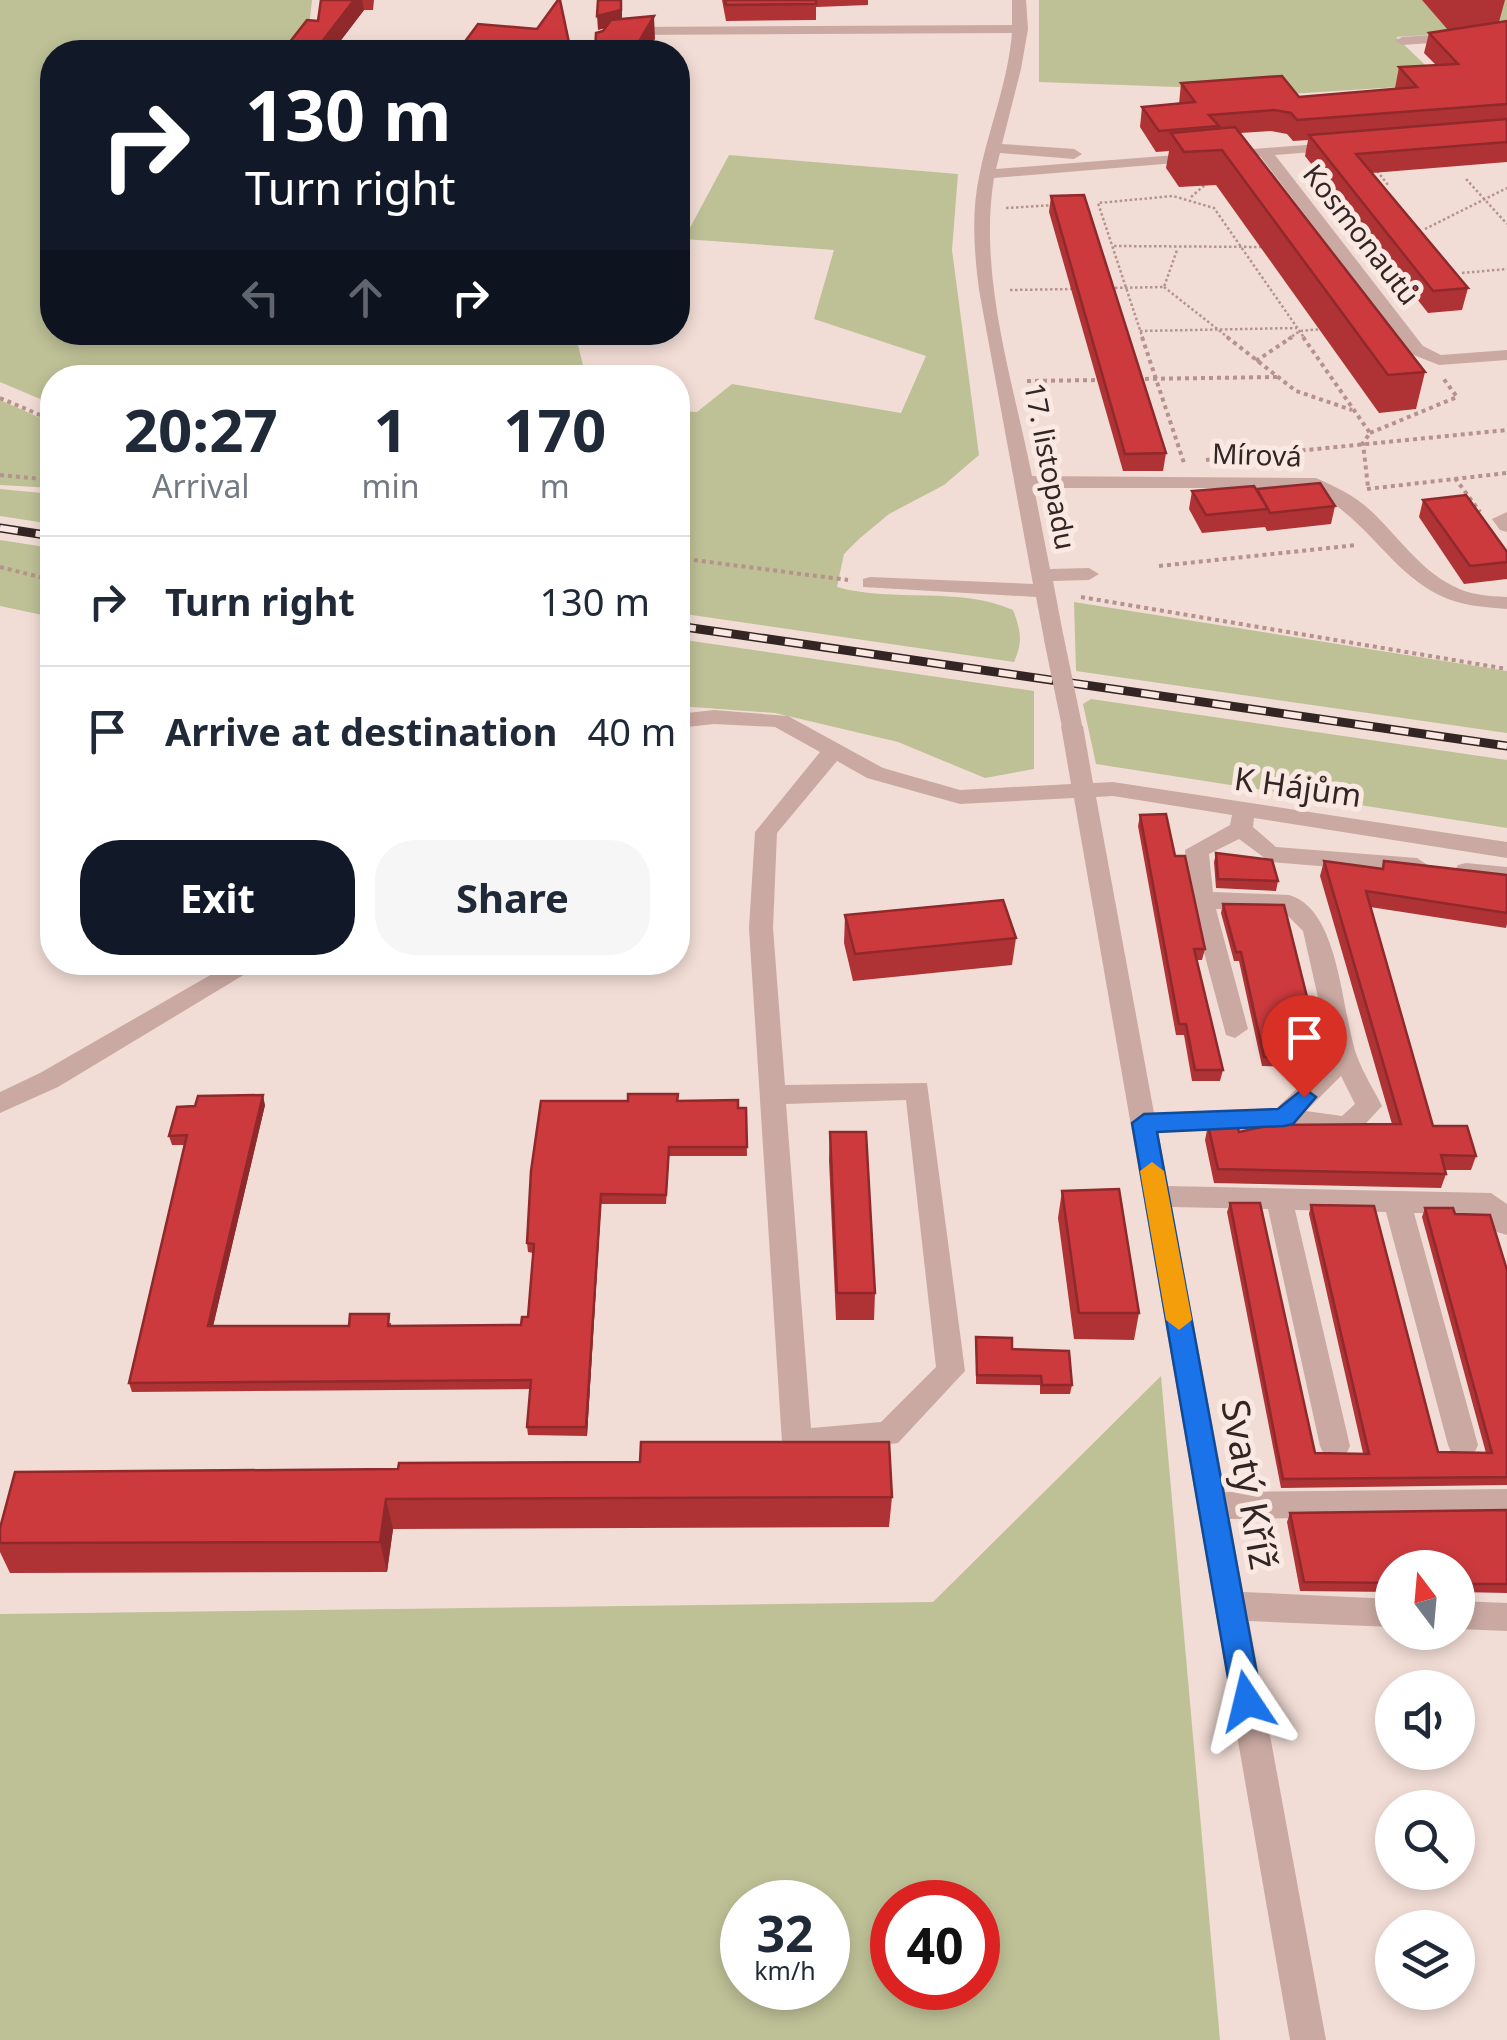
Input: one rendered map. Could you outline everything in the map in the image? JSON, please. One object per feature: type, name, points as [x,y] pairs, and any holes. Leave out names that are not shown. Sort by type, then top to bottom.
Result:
[{"type":"street","name":"17. listopadu","points":[[1019,0],[1020,59],[987,174],[982,209],[986,290],[1111,943]]},
{"type":"street","points":[[602,40],[624,31],[1021,28]]},
{"type":"street","points":[[1402,40],[1507,34]]},
{"type":"street","points":[[987,174],[1354,144]]},
{"type":"street","points":[[994,148],[1149,161]]},
{"type":"street","name":"Kosmonautů","points":[[1264,151],[1417,350],[1439,360],[1507,355]]},
{"type":"street","name":"Mírová","points":[[1022,482],[1186,472],[1309,482],[1340,493],[1360,508],[1436,588],[1474,601],[1507,603]]},
{"type":"street","points":[[870,583],[1042,583],[1089,574]]},
{"type":"street","name":"K Hájům","points":[[690,720],[729,717],[780,721],[910,786],[960,797],[1113,789],[1243,820],[1363,828],[1507,850]]},
{"type":"street","points":[[773,1096],[918,1090],[951,1371],[888,1434],[796,1442],[761,928],[766,832],[835,749]]},
{"type":"street","points":[[1235,1030],[1202,900],[1198,850],[1243,820],[1270,854],[1507,875]]},
{"type":"street","points":[[1363,828],[1365,861]]},
{"type":"street","points":[[1144,1123],[1284,1118],[1347,1128],[1368,1106],[1344,1057],[1314,928],[1288,903],[1202,900]]},
{"type":"street","name":"Svatý Kříž","points":[[1111,943],[1308,2040]]},
{"type":"street","points":[[0,1103],[49,1080],[231,975]]},
{"type":"street","points":[[1284,1118],[1344,1057]]},
{"type":"street","points":[[1157,1196],[1491,1204],[1507,1224]]},
{"type":"street","points":[[1280,1198],[1335,1446]]},
{"type":"street","points":[[1397,1201],[1462,1445]]},
{"type":"street","points":[[1212,1506],[1507,1502]]},
{"type":"street","points":[[1230,1606],[1375,1612]]},
{"type":"street","points":[[1475,1616],[1507,1617]]},
{"type":"path","points":[[1354,144],[1388,184]]},
{"type":"path","points":[[1466,179],[1507,224]]},
{"type":"path","points":[[1410,235],[1427,232],[1507,188]]},
{"type":"path","points":[[1370,434],[1214,208],[1191,197],[1172,196],[1098,203],[1186,472],[1363,443],[1507,430]]},
{"type":"path","points":[[982,209],[1059,205]]},
{"type":"path","points":[[1114,246],[1275,246]]},
{"type":"path","points":[[1164,287],[1177,249]]},
{"type":"path","points":[[1462,273],[1507,269]]},
{"type":"path","points":[[1109,288],[1164,287],[1296,391],[1355,410]]},
{"type":"path","points":[[986,290],[1074,288]]},
{"type":"path","points":[[1140,332],[1334,328]]},
{"type":"path","points":[[1256,361],[1299,330]]},
{"type":"path","points":[[1360,508],[1368,487],[1363,443],[1370,434],[1412,417],[1442,398],[1457,396],[1442,376]]},
{"type":"path","points":[[1137,380],[1277,377]]},
{"type":"path","points":[[1004,381],[1118,380]]},
{"type":"path","points":[[0,398],[40,415]]},
{"type":"path","points":[[1368,487],[1507,473]]},
{"type":"path","points":[[0,475],[40,479]]},
{"type":"path","points":[[1159,566],[1390,542]]},
{"type":"path","points":[[690,560],[870,583]]},
{"type":"path","points":[[0,567],[40,577]]},
{"type":"path","points":[[1042,583],[1507,669]]},
{"type":"green space","points":[[0,0],[312,0],[309,28],[300,40],[40,40],[40,345],[578,345],[583,365],[40,365],[40,399],[0,382]]},
{"type":"green space","points":[[1039,0],[1507,0],[1507,30],[1396,37],[1445,84],[1214,99],[1205,88],[1039,82]]},
{"type":"green space","points":[[729,155],[958,174],[952,250],[979,455],[944,485],[889,514],[859,539],[844,554],[837,587],[881,594],[949,596],[1013,610],[1020,636],[1014,662],[690,615],[690,412],[697,412],[732,384],[901,413],[926,356],[814,319],[834,250],[690,239],[690,228]]},
{"type":"green space","points":[[0,400],[40,418],[40,487],[0,485]]},
{"type":"green space","points":[[0,489],[40,493],[40,522],[0,516]]},
{"type":"green space","points":[[0,540],[40,546],[40,614],[0,606]]},
{"type":"green space","points":[[1074,602],[1507,671],[1507,733],[1076,671]]},
{"type":"green space","points":[[690,641],[1034,691],[1034,769],[985,778],[898,742],[775,713],[690,707]]},
{"type":"green space","points":[[1091,699],[1507,760],[1507,828],[1096,764],[1083,704]]},
{"type":"green space","points":[[1161,1376],[1220,2040],[0,2040],[0,1614],[933,1602]]},
{"type":"building","points":[[321,0],[354,0],[323,40],[291,40],[307,20],[318,21]]},
{"type":"building","points":[[560,0],[568,40],[466,40],[478,24],[537,29]]},
{"type":"building","points":[[598,0],[621,0],[621,10],[597,16]]},
{"type":"building","points":[[725,0],[816,0],[816,4],[726,5]]},
{"type":"building","points":[[654,16],[640,40],[596,40],[596,33],[603,31],[611,20]]},
{"type":"building","points":[[1507,21],[1507,104],[1297,120],[1291,113],[1274,110],[1209,115],[1219,126],[1159,131],[1142,107],[1195,102],[1181,83],[1282,76],[1299,97],[1417,87],[1399,67],[1458,64],[1429,33]]},
{"type":"building","points":[[1507,119],[1507,142],[1356,154],[1468,288],[1433,291],[1309,135]]},
{"type":"building","points":[[1235,127],[1425,372],[1388,375],[1222,150],[1184,152],[1171,133]]},
{"type":"building","points":[[1084,195],[1166,453],[1125,454],[1051,196]]},
{"type":"building","points":[[1320,483],[1335,506],[1270,513],[1257,489]]},
{"type":"building","points":[[1254,486],[1268,509],[1206,515],[1192,491]]},
{"type":"building","points":[[1466,495],[1507,552],[1507,562],[1470,566],[1423,500]]},
{"type":"building","points":[[1166,814],[1175,856],[1185,856],[1205,949],[1194,949],[1223,1070],[1195,1070],[1186,1024],[1179,1024],[1140,815]]},
{"type":"building","points":[[1216,853],[1272,860],[1278,881],[1218,879]]},
{"type":"building","points":[[1324,861],[1383,869],[1384,861],[1507,875],[1507,913],[1366,891],[1433,1126],[1467,1126],[1476,1156],[1441,1155],[1446,1174],[1218,1169],[1208,1125],[1237,1124],[1239,1132],[1271,1125],[1401,1124]]},
{"type":"building","points":[[1003,900],[1016,938],[855,954],[845,915]]},
{"type":"building","points":[[1223,904],[1284,905],[1321,1053],[1317,1057],[1264,1057],[1241,952],[1236,952]]},
{"type":"building","points":[[628,1094],[678,1094],[677,1101],[738,1100],[738,1108],[746,1108],[747,1147],[669,1147],[666,1195],[601,1194],[586,1427],[527,1427],[531,1380],[129,1383],[187,1135],[169,1136],[177,1107],[195,1106],[198,1096],[263,1095],[208,1326],[349,1326],[350,1314],[389,1314],[388,1326],[521,1325],[522,1317],[528,1317],[534,1244],[527,1243],[531,1171],[541,1101],[628,1101]]},
{"type":"building","points":[[830,1132],[866,1132],[875,1293],[837,1293]]},
{"type":"building","points":[[1119,1189],[1139,1313],[1079,1313],[1062,1191]]},
{"type":"building","points":[[1230,1203],[1260,1203],[1315,1453],[1369,1454],[1311,1205],[1374,1206],[1438,1452],[1492,1453],[1425,1208],[1490,1215],[1507,1270],[1507,1477],[1283,1479]]},
{"type":"building","points":[[976,1337],[1012,1338],[1012,1349],[1069,1351],[1072,1385],[1042,1385],[1041,1376],[977,1375]]},
{"type":"building","points":[[641,1442],[889,1442],[892,1497],[386,1499],[380,1542],[0,1543],[0,1528],[15,1472],[398,1469],[399,1463],[640,1462]]},
{"type":"building","points":[[1507,1510],[1507,1584],[1475,1584],[1475,1550],[1375,1550],[1375,1583],[1304,1582],[1290,1513]]},
{"type":"railway","points":[[0,528],[40,534]]},
{"type":"railway","points":[[690,628],[1507,746]]},
{"type":"slow traffic","points":[[1152,1171],[1179,1320]]},
{"type":"route","points":[[1247,1701],[1144,1123],[1284,1118],[1304,1097]]}]
